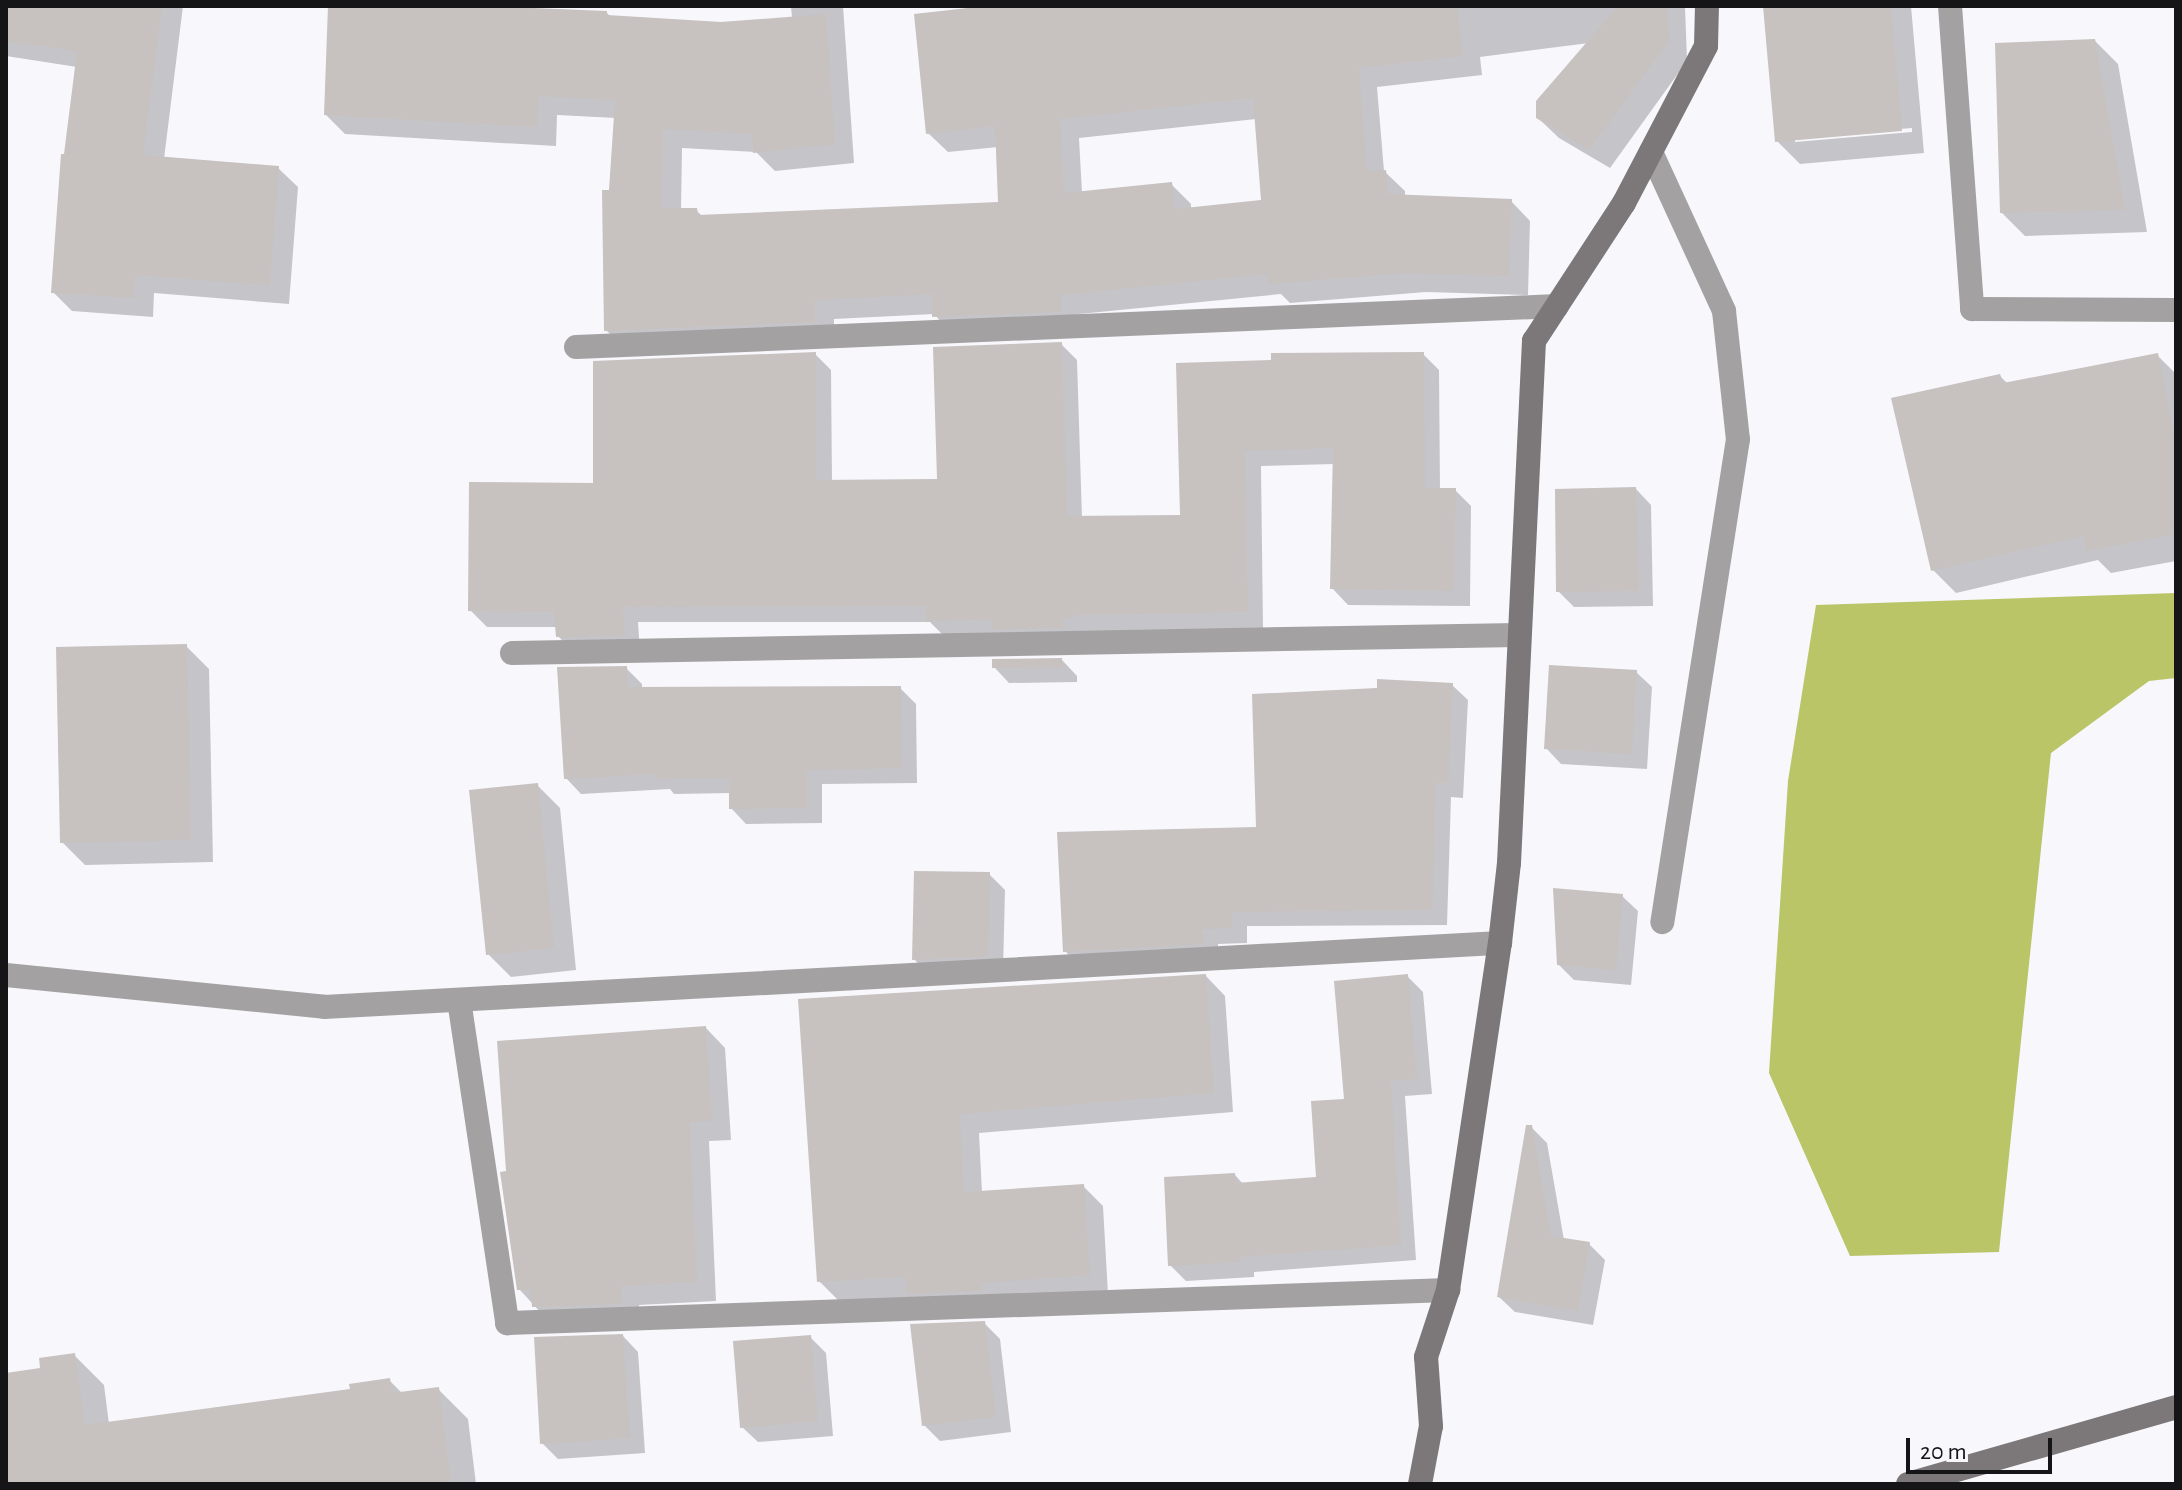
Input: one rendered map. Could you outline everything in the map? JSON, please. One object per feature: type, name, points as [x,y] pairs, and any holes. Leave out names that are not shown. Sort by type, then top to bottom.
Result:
[{"type":"street","points":[[1420,1484],[1431,1426],[1426,1357],[1448,1290],[1500,943],[1509,863],[1534,341],[1624,203],[1706,46],[1707,6]]},
{"type":"street","points":[[1950,6],[1972,309],[2176,310]]},
{"type":"street","points":[[1651,152],[1724,311],[1738,439],[1662,922]]},
{"type":"street","points":[[576,347],[1557,306]]},
{"type":"street","points":[[512,653],[1518,635]]},
{"type":"street","points":[[6,975],[324,1007],[1500,943]]},
{"type":"street","points":[[459,1000],[507,1323],[1448,1290]]},
{"type":"street","points":[[1908,1484],[2176,1407]]},
{"type":"green space","points":[[2176,593],[2176,678],[2149,681],[2051,753],[1999,1252],[1850,1256],[1769,1073],[1788,781],[1816,605]]},
{"type":"building","points":[[6,6],[162,6],[143,155],[279,166],[270,285],[135,275],[134,298],[51,293],[61,154],[64,154],[77,51],[6,41]]},
{"type":"building","points":[[328,6],[485,6],[607,11],[607,15],[721,22],[826,14],[835,144],[753,153],[752,134],[663,129],[662,208],[697,208],[698,215],[998,202],[995,126],[926,134],[914,14],[986,6],[1457,6],[1463,56],[1359,68],[1367,171],[1386,170],[1388,194],[1512,199],[1509,276],[1405,273],[1268,284],[1267,274],[1061,295],[1061,312],[932,317],[932,294],[815,300],[815,322],[604,331],[602,190],[609,190],[615,100],[538,96],[537,127],[324,115]],"holes":[[[1253,98],[1261,200],[1175,209],[1172,182],[1064,193],[1060,119]]]},
{"type":"building","points":[[1618,6],[1667,6],[1669,41],[1589,150],[1536,118],[1536,101]]},
{"type":"building","points":[[1763,6],[1891,6],[1902,131],[1775,142]]},
{"type":"building","points":[[2095,39],[2125,210],[2000,213],[1995,43]]},
{"type":"building","points":[[1062,342],[1067,516],[1180,515],[1176,363],[1271,360],[1271,353],[1424,352],[1425,488],[1456,488],[1454,591],[1330,589],[1333,448],[1245,451],[1248,612],[1075,615],[1075,618],[1063,618],[1063,628],[992,629],[992,620],[926,621],[926,606],[623,607],[625,636],[556,637],[554,612],[468,611],[469,482],[593,483],[593,361],[816,352],[816,480],[937,479],[933,347]]},
{"type":"building","points":[[2158,353],[2176,447],[2176,534],[2086,551],[2083,536],[1931,571],[1891,398],[2000,374],[2003,383]]},
{"type":"building","points":[[1636,487],[1639,591],[1556,592],[1555,489]]},
{"type":"building","points":[[187,644],[191,840],[60,843],[56,647]]},
{"type":"building","points":[[1062,658],[1062,667],[992,668],[992,659]]},
{"type":"building","points":[[1549,665],[1637,670],[1632,754],[1544,749]]},
{"type":"building","points":[[627,666],[628,687],[901,686],[902,768],[807,770],[807,808],[729,809],[729,778],[656,779],[656,774],[564,779],[557,667]]},
{"type":"building","points":[[1377,679],[1453,683],[1448,783],[1436,783],[1432,910],[1232,912],[1232,928],[1203,929],[1204,944],[1063,952],[1057,832],[1256,827],[1252,694],[1377,688]]},
{"type":"building","points":[[538,783],[554,948],[486,955],[469,790]]},
{"type":"building","points":[[914,871],[990,872],[988,956],[912,960]]},
{"type":"building","points":[[1553,888],[1623,894],[1616,970],[1557,965]]},
{"type":"building","points":[[1206,974],[1214,1093],[960,1114],[964,1192],[1084,1184],[1090,1275],[981,1283],[982,1291],[907,1294],[905,1277],[817,1282],[798,999]]},
{"type":"building","points":[[1408,974],[1417,1079],[1391,1081],[1401,1245],[1239,1257],[1240,1262],[1168,1266],[1164,1177],[1235,1173],[1236,1183],[1316,1177],[1311,1101],[1344,1099],[1334,981]]},
{"type":"building","points":[[706,1026],[712,1121],[690,1122],[697,1282],[621,1286],[622,1304],[532,1307],[531,1290],[517,1290],[500,1172],[506,1171],[497,1041]]},
{"type":"building","points":[[1526,1125],[1532,1125],[1551,1236],[1590,1242],[1578,1311],[1497,1297]]},
{"type":"building","points":[[985,1321],[996,1417],[922,1426],[910,1324]]},
{"type":"building","points":[[623,1334],[630,1438],[540,1444],[534,1337]]},
{"type":"building","points":[[811,1335],[818,1421],[740,1428],[733,1341]]},
{"type":"building","points":[[75,1353],[85,1425],[350,1389],[349,1384],[390,1378],[392,1393],[439,1387],[451,1484],[6,1484],[6,1373],[40,1368],[39,1358]]}]
